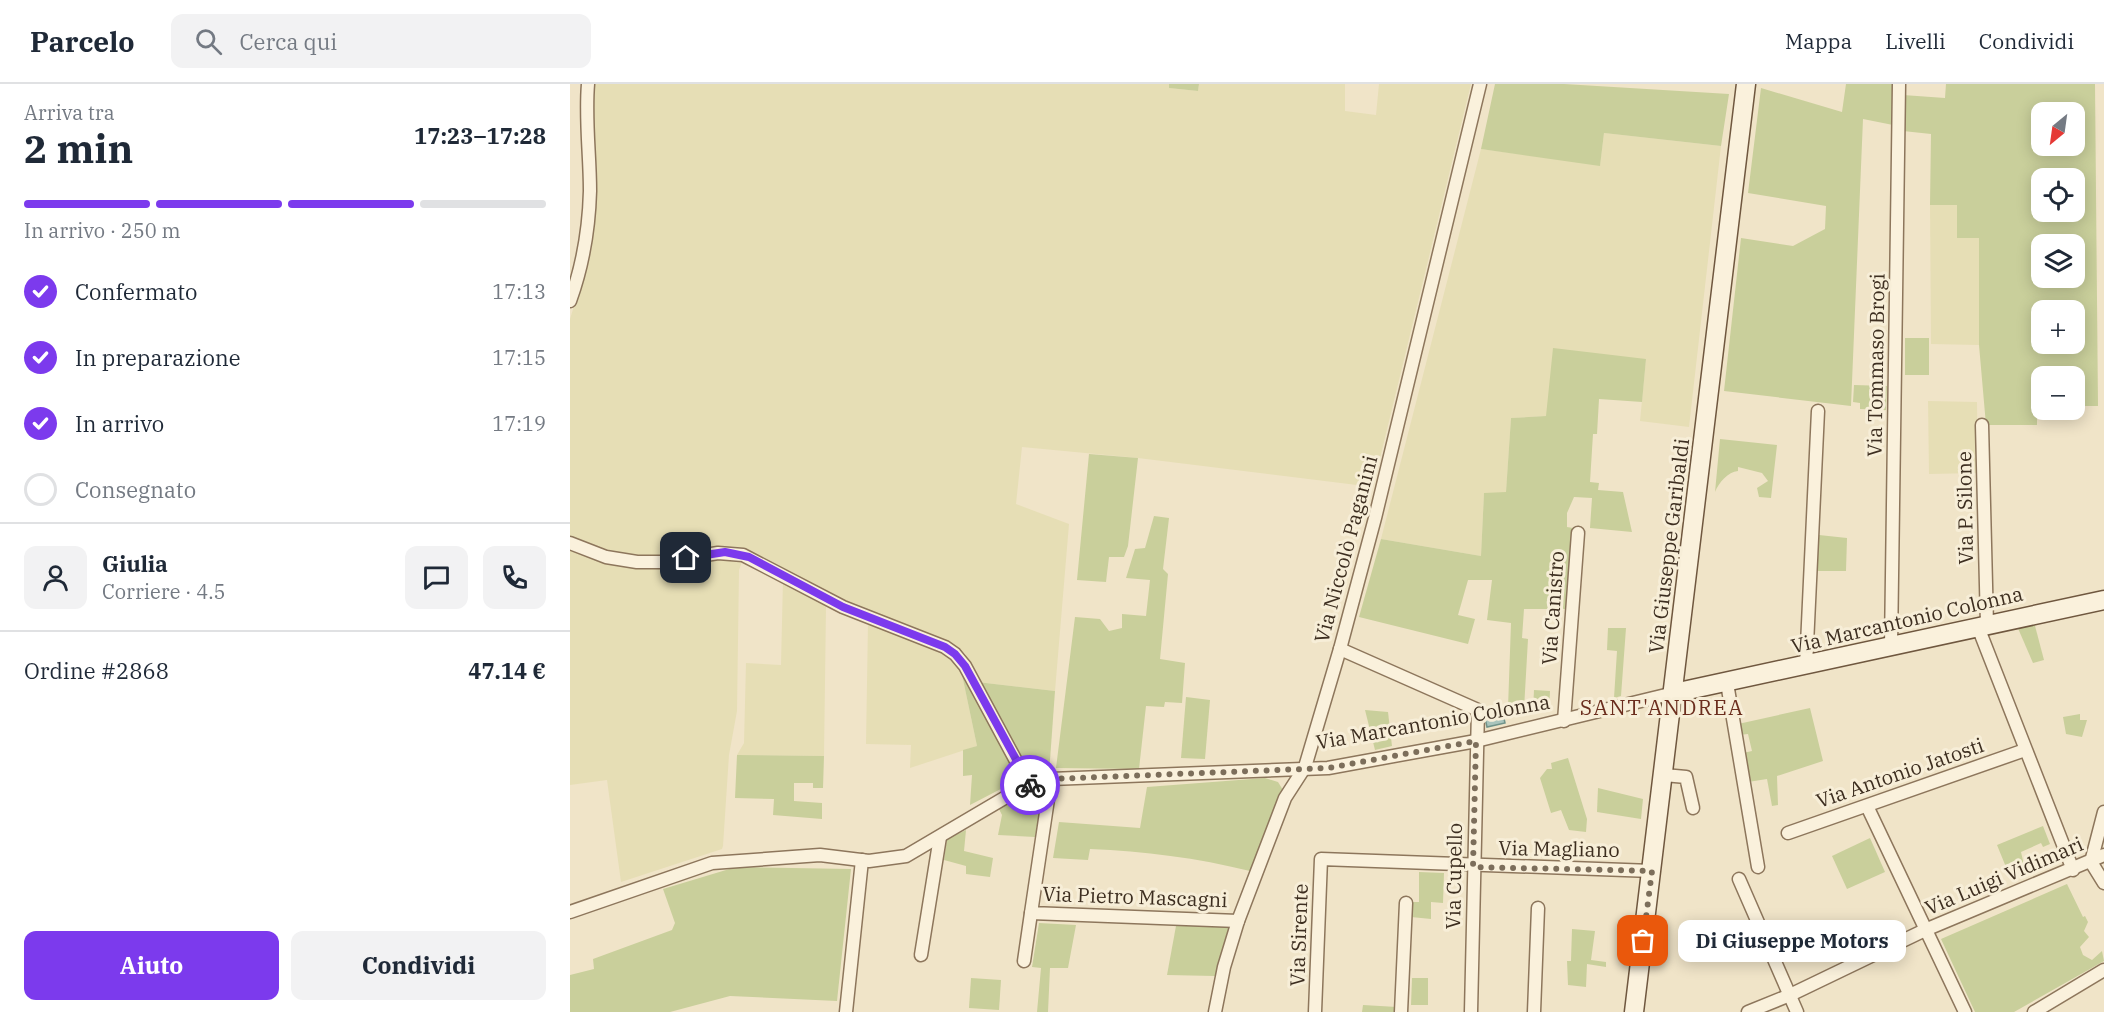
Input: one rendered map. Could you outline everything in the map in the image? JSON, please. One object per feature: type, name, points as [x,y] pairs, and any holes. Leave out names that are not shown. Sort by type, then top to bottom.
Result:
[{"type":"street","points":[[570,301],[581,264],[588,225],[590,171],[586,124],[588,84]]},
{"type":"street","name":"Via Niccolò Paganini","points":[[1215,1012],[1224,967],[1238,921],[1285,798],[1305,767],[1340,649],[1375,518],[1480,84]]},
{"type":"street","name":"Via Giuseppe Garibaldi","points":[[1634,1012],[1746,84]]},
{"type":"street","name":"Via Tommaso Brogi","points":[[1891,646],[1899,84]]},
{"type":"street","points":[[1806,666],[1818,411]]},
{"type":"street","name":"Via P. Silone","points":[[1982,425],[1982,626],[2025,750],[2073,870]]},
{"type":"street","name":"Via Canistro","points":[[1564,721],[1578,533]]},
{"type":"street","points":[[570,543],[606,557],[630,562],[662,562],[718,553],[743,555],[843,607],[945,647],[955,654],[965,666],[1029,785]]},
{"type":"street","name":"Via Marcantonio Colonna","points":[[570,912],[712,863],[820,855],[862,860],[906,856],[1029,785],[1051,779],[1305,767],[1328,768],[1476,741],[1674,693],[2104,600]]},
{"type":"street","name":"Via Cupello","points":[[1340,649],[1478,710],[1471,1012]]},
{"type":"street","points":[[1727,683],[1758,867]]},
{"type":"street","name":"Via Antonio Jatosti","points":[[1788,833],[2025,750]]},
{"type":"street","points":[[1664,775],[1686,777],[1693,808]]},
{"type":"street","name":"Via Pietro Mascagni","points":[[1024,961],[1051,779]]},
{"type":"street","points":[[1868,806],[1965,1012]]},
{"type":"street","points":[[2104,813],[2091,862],[2104,883]]},
{"type":"street","points":[[921,955],[940,837]]},
{"type":"street","name":"Via Luigi Vidimari","points":[[1748,1012],[1790,995],[1925,930],[2073,870],[2104,855]]},
{"type":"street","name":"Via Magliano","points":[[1321,859],[1473,867],[1652,871]]},
{"type":"street","name":"Via Sirente","points":[[1315,1012],[1321,859]]},
{"type":"street","points":[[846,1012],[862,860]]},
{"type":"street","points":[[1738,879],[1797,1012]]},
{"type":"street","points":[[1401,1012],[1406,903]]},
{"type":"street","points":[[1534,1012],[1538,908]]},
{"type":"street","name":"Via Pietro Mascagni","points":[[1031,913],[1238,921]]},
{"type":"street","points":[[2034,1012],[2104,970]]},
{"type":"shaded area","points":[[593,84],[1169,84],[1169,88],[1198,91],[1199,84],[1345,84],[1345,111],[1376,115],[1379,84],[1471,84],[1373,487],[1138,458],[1022,447],[1016,504],[1069,524],[1055,691],[977,682],[965,653],[932,636],[881,620],[738,550],[709,548],[669,558],[637,560],[605,554],[570,539],[570,319],[591,251],[595,205]]},
{"type":"shaded area","points":[[1604,133],[1721,146],[1689,427],[1640,421],[1646,359],[1546,416],[1511,418],[1506,493],[1484,493],[1481,556],[1381,539],[1481,149],[1600,165]]},
{"type":"shaded area","points":[[1930,205],[1957,205],[1979,238],[1979,345],[1931,344]]},
{"type":"shaded area","points":[[1928,401],[1977,402],[1978,473],[1929,474]]},
{"type":"shaded area","points":[[570,546],[606,561],[740,556],[742,562],[739,570],[737,711],[729,755],[722,849],[621,882],[607,780],[570,785]]},
{"type":"shaded area","points":[[783,579],[824,601],[826,607],[824,756],[737,755],[744,743],[746,663],[781,665]]},
{"type":"shaded area","points":[[868,622],[946,651],[960,665],[977,746],[910,768],[911,745],[866,744]]},
{"type":"green space","points":[[1169,84],[1199,84],[1198,91],[1169,88]]},
{"type":"green space","points":[[1495,84],[1564,84],[1729,94],[1721,146],[1604,133],[1600,166],[1481,149]]},
{"type":"green space","points":[[1846,84],[1894,84],[1893,125],[1863,119],[1851,406],[1724,391],[1741,238],[1793,246],[1825,229],[1826,206],[1748,193],[1761,88],[1842,112]]},
{"type":"green space","points":[[1946,84],[2095,84],[2098,406],[2085,406],[2085,366],[2031,366],[2031,420],[2037,420],[2037,425],[1986,425],[1979,345],[1979,238],[1957,238],[1957,205],[1930,205],[1931,134],[1903,131],[1903,95],[1945,98]]},
{"type":"green space","points":[[1905,338],[1929,338],[1929,375],[1905,375]]},
{"type":"green space","points":[[1553,348],[1646,359],[1642,402],[1599,399],[1597,434],[1593,434],[1590,482],[1599,483],[1598,490],[1623,492],[1632,532],[1590,528],[1592,498],[1574,497],[1567,513],[1567,527],[1573,528],[1567,609],[1524,609],[1522,638],[1528,639],[1524,709],[1508,708],[1511,623],[1487,620],[1492,580],[1468,580],[1458,615],[1475,619],[1468,644],[1359,617],[1381,539],[1481,556],[1484,493],[1506,492],[1511,418],[1546,416]]},
{"type":"green space","points":[[1854,385],[1887,386],[1886,410],[1860,409],[1860,403],[1853,402]]},
{"type":"green space","points":[[1720,439],[1777,445],[1771,498],[1759,497],[1757,488],[1768,481],[1762,473],[1738,467],[1738,471],[1724,478],[1715,492]]},
{"type":"green space","points":[[1089,454],[1138,458],[1128,546],[1124,557],[1109,557],[1106,582],[1077,580]]},
{"type":"green space","points":[[1154,516],[1169,518],[1163,569],[1168,574],[1160,659],[1185,663],[1182,703],[1165,702],[1164,707],[1146,706],[1139,769],[1056,768],[1075,617],[1100,619],[1109,631],[1122,628],[1122,614],[1146,616],[1150,580],[1126,578],[1135,549],[1145,548]]},
{"type":"green space","points":[[1819,535],[1847,538],[1846,571],[1817,571]]},
{"type":"green space","points":[[2034,622],[2044,660],[2033,663],[2017,626]]},
{"type":"green space","points":[[1608,628],[1626,628],[1621,696],[1614,698],[1617,651],[1607,650]]},
{"type":"green space","points":[[960,665],[1020,779],[970,805],[972,775],[963,776],[963,750],[977,746]]},
{"type":"green space","points":[[977,682],[1055,691],[1049,774],[1029,775]]},
{"type":"green space","points":[[1534,690],[1550,691],[1549,712],[1533,710]]},
{"type":"green space","points":[[1186,697],[1210,700],[1205,759],[1181,758]]},
{"type":"green space","points":[[1810,708],[1823,761],[1777,776],[1778,805],[1772,806],[1767,779],[1748,782],[1743,753],[1752,751],[1748,734],[1739,735],[1738,724]]},
{"type":"green space","points":[[1365,710],[1388,712],[1392,746],[1375,750]]},
{"type":"green space","points":[[2080,714],[2080,720],[2087,720],[2082,737],[2066,734],[2063,717]]},
{"type":"green space","points":[[737,755],[824,756],[823,788],[813,788],[813,783],[794,783],[794,801],[822,803],[822,819],[773,815],[774,799],[735,798]]},
{"type":"green space","points":[[1568,758],[1587,819],[1586,832],[1569,830],[1561,810],[1551,813],[1540,778],[1547,769],[1552,769],[1551,763]]},
{"type":"green space","points":[[1265,778],[1278,782],[1283,790],[1250,871],[1150,853],[1110,850],[1090,849],[1088,860],[1053,858],[1059,822],[1140,828],[1147,787]]},
{"type":"green space","points":[[1598,788],[1643,799],[1641,819],[1597,812]]},
{"type":"green space","points":[[1043,792],[1035,837],[998,835],[1002,815],[999,809],[1019,798]]},
{"type":"green space","points":[[2043,826],[2050,844],[2043,847],[2041,843],[2021,852],[2024,865],[2008,872],[1997,845]]},
{"type":"green space","points":[[966,830],[964,851],[993,858],[990,877],[966,874],[966,866],[944,860],[947,839]]},
{"type":"green space","points":[[1870,838],[1885,872],[1847,889],[1832,856]]},
{"type":"green space","points":[[736,867],[851,869],[837,1001],[730,996],[670,1012],[570,1012],[570,975],[594,969],[593,959],[672,930],[675,923],[663,889]]},
{"type":"green space","points":[[1419,872],[1444,873],[1443,903],[1431,902],[1431,919],[1411,917],[1411,902],[1419,902]]},
{"type":"green space","points":[[2067,884],[2083,917],[2085,916],[2088,922],[2084,931],[2089,937],[2080,947],[2083,955],[2092,960],[2102,951],[2104,961],[2014,1012],[1975,1012],[1941,939]]},
{"type":"green space","points":[[1039,923],[1076,925],[1068,968],[1050,968],[1048,1012],[1037,1012],[1041,968],[1032,967]]},
{"type":"green space","points":[[1176,926],[1229,926],[1215,976],[1167,975]]},
{"type":"green space","points":[[1715,926],[1727,950],[1695,959],[1688,948],[1700,931]]},
{"type":"green space","points":[[1572,929],[1595,931],[1591,960],[1606,962],[1606,967],[1587,964],[1586,987],[1568,985],[1567,961],[1571,961]]},
{"type":"green space","points":[[971,978],[1001,980],[999,1010],[969,1008]]},
{"type":"green space","points":[[1412,978],[1428,978],[1428,1005],[1411,1005]]},
{"type":"green space","points":[[1363,1005],[1397,1007],[1397,1012],[1362,1012]]},
{"type":"water","points":[[1503,714],[1505,723],[1487,727],[1485,718]]},
{"type":"way so far","points":[[1030,785],[1051,779],[1305,767],[1328,768],[1476,741],[1473,867],[1652,871],[1643,941]]},
{"type":"place","name":"Di Giuseppe Motors","points":[[1643,941]]},
{"type":"district","name":"SANT'ANDREA","points":[[1662,708]]},
{"type":"route","points":[[686,558],[725,552],[743,555],[843,607],[951,650],[965,666],[1030,785]]}]
